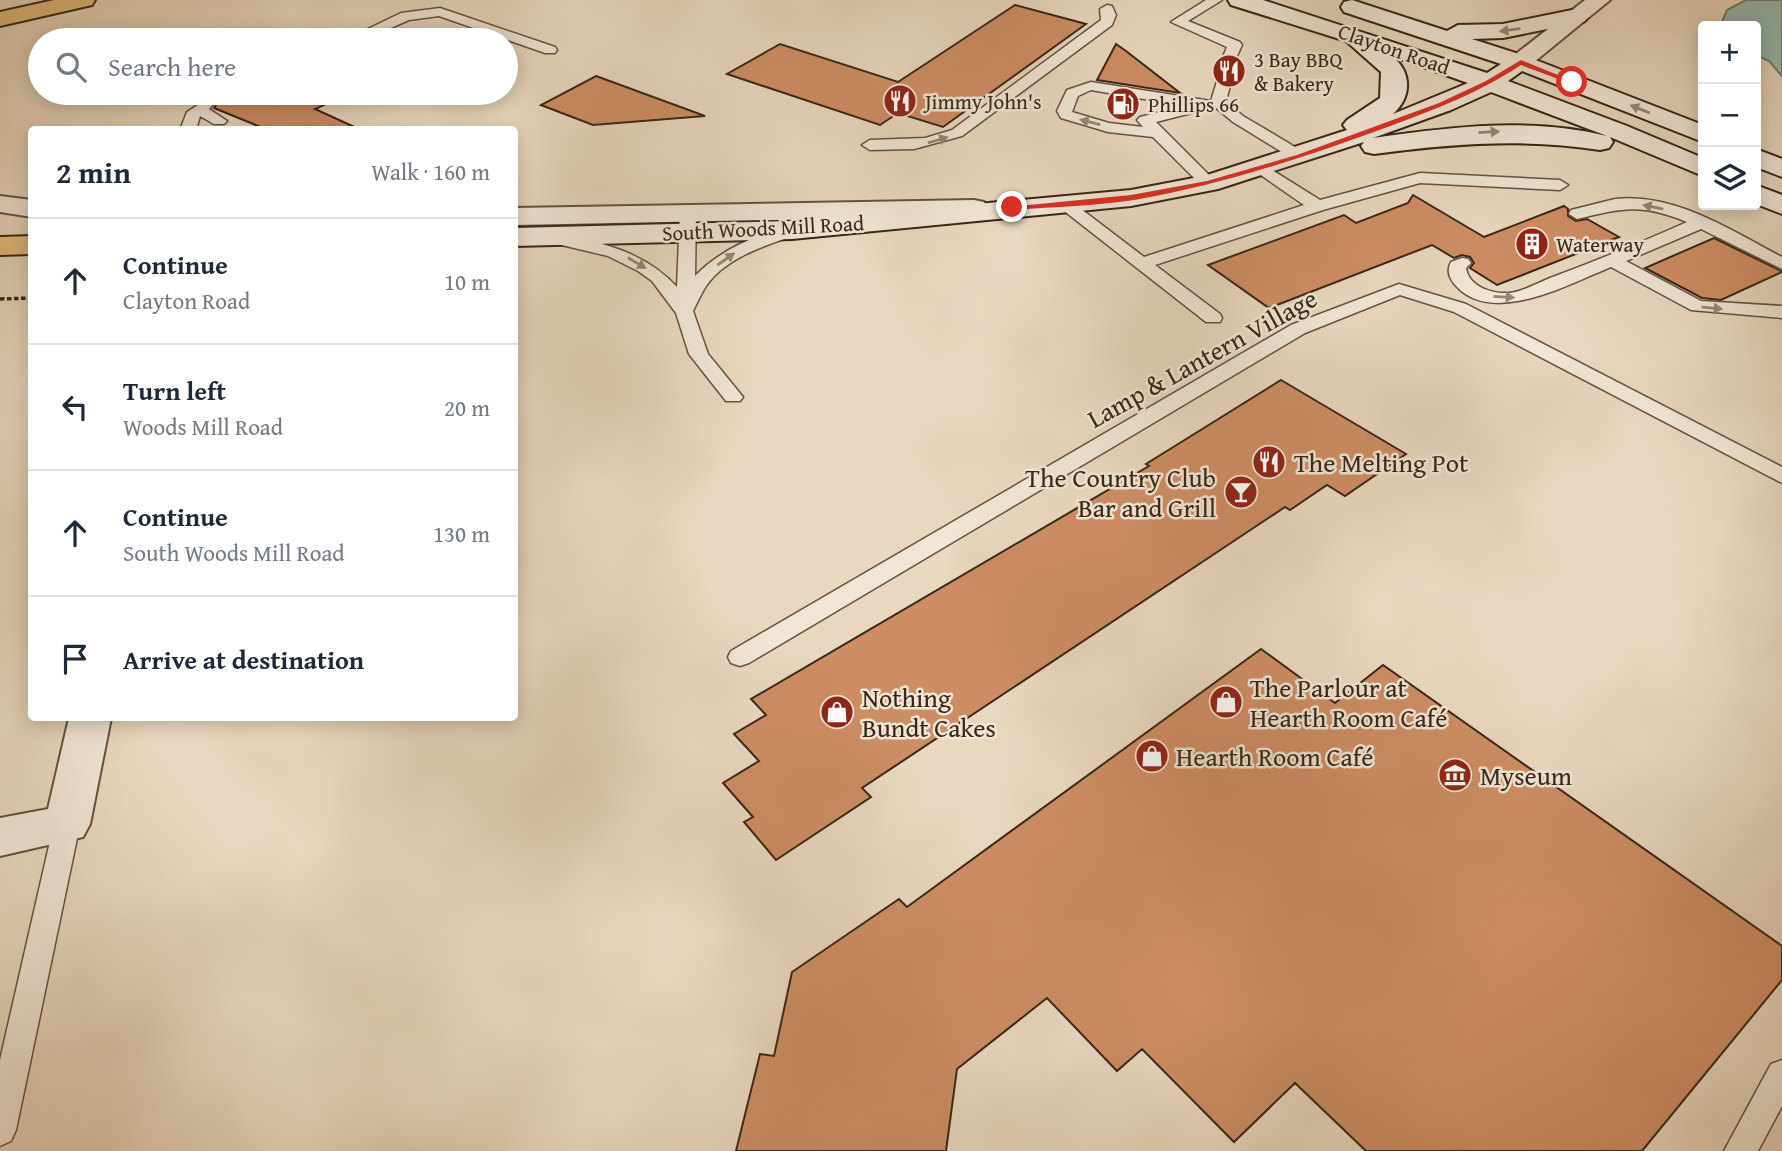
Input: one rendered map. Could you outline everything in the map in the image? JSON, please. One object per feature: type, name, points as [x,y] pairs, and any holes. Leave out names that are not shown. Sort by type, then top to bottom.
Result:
[{"type":"highway","points":[[0,19],[84,0]]},
{"type":"highway","points":[[0,246],[28,245]]},
{"type":"main road","name":"Clayton Road","points":[[1239,0],[1342,30],[1489,83],[1698,166]]},
{"type":"main road","name":"Clayton Road","points":[[1330,0],[1521,62],[1698,132]]},
{"type":"main road","name":"South Woods Mill Road","points":[[518,217],[688,223],[792,230],[1012,207],[1131,198],[1208,183],[1299,156],[1442,105],[1489,83],[1521,62],[1599,0]]},
{"type":"main road","points":[[1429,31],[1503,31],[1577,16]]},
{"type":"main road","points":[[1299,156],[1389,107],[1396,94],[1393,69],[1342,30]]},
{"type":"main road","points":[[1371,130],[1446,120],[1514,102],[1550,108],[1598,124]]},
{"type":"main road","points":[[1299,156],[1472,133],[1517,132],[1598,141],[1698,166]]},
{"type":"main road","points":[[1761,159],[1782,169]]},
{"type":"main road","points":[[1761,196],[1782,206]]},
{"type":"main road","points":[[0,204],[28,208]]},
{"type":"main road","name":"South Woods Mill Road","points":[[518,237],[550,237],[688,223],[1012,207]]},
{"type":"main road","points":[[0,837],[66,824],[89,721]]},
{"type":"lane","points":[[1213,104],[1235,46],[1178,22],[1215,0]]},
{"type":"lane","points":[[870,145],[927,143],[940,141],[957,133],[1107,22],[1107,9]]},
{"type":"lane","points":[[379,28],[406,16],[440,12],[486,28]]},
{"type":"lane","points":[[518,39],[550,50]]},
{"type":"lane","points":[[1157,133],[1108,127],[1066,115],[1064,111],[1070,94],[1076,89],[1091,86],[1213,104],[1299,156]]},
{"type":"lane","points":[[1208,183],[1145,120],[1213,104]]},
{"type":"lane","points":[[189,126],[192,115],[203,106],[219,121]]},
{"type":"lane","points":[[1261,168],[1317,206]]},
{"type":"lane","points":[[1142,264],[1317,206],[1420,177],[1560,185]]},
{"type":"lane","points":[[1577,214],[1619,202],[1655,207],[1700,223],[1782,264]]},
{"type":"lane","points":[[1062,203],[1213,318]]},
{"type":"lane","points":[[684,311],[688,223]]},
{"type":"lane","points":[[1462,263],[1457,266],[1457,273],[1462,282],[1481,293],[1501,299],[1514,298],[1612,261],[1700,223]]},
{"type":"lane","points":[[684,311],[702,278],[728,257],[756,242],[792,230]]},
{"type":"lane","points":[[550,237],[608,248],[641,264],[666,284],[684,311],[698,352],[733,397]]},
{"type":"lane","points":[[1612,261],[1697,306],[1782,312]]},
{"type":"lane","name":"Lamp & Lantern Village","points":[[740,657],[1156,410],[1298,329],[1399,289],[1460,308],[1782,476]]},
{"type":"lane","points":[[0,1130],[66,824]]},
{"type":"lane","points":[[1740,1151],[1782,1075]]},
{"type":"path","points":[[0,299],[28,298]]},
{"type":"water","points":[[1746,0],[1782,0],[1782,76],[1769,61],[1761,57],[1761,21],[1722,21],[1727,10]]},
{"type":"building","points":[[1015,5],[1086,24],[943,127],[898,113],[880,125],[727,74],[780,44],[898,82]]},
{"type":"building","points":[[1116,44],[1126,51],[1180,93],[1097,80]]},
{"type":"building","points":[[596,76],[705,116],[593,125],[541,105]]},
{"type":"building","points":[[216,105],[324,105],[315,109],[352,126],[258,126],[214,108]]},
{"type":"building","points":[[1413,195],[1484,237],[1564,206],[1568,209],[1568,216],[1576,221],[1587,219],[1619,237],[1497,285],[1470,268],[1474,263],[1470,257],[1462,255],[1454,258],[1432,245],[1269,308],[1208,265],[1344,215],[1356,223],[1408,203]]},
{"type":"building","points":[[1714,238],[1782,272],[1721,300],[1702,298],[1645,268]]},
{"type":"building","points":[[1281,380],[1406,454],[1345,496],[1327,485],[1290,510],[1285,507],[862,788],[871,797],[776,860],[744,822],[753,817],[723,783],[759,761],[734,734],[766,715],[751,699],[1149,466],[1146,464]]},
{"type":"building","points":[[1261,649],[1335,703],[1383,665],[1782,946],[1782,980],[1642,1151],[1366,1151],[1295,1083],[1234,1142],[1142,1049],[1117,1071],[1047,998],[957,1069],[946,1151],[736,1151],[760,1054],[774,1056],[792,972],[899,899],[907,907]]},
{"type":"place","name":"3 Bay BBQ & Bakery","points":[[1229,71]]},
{"type":"place","name":"Jimmy John's","points":[[900,101]]},
{"type":"place","name":"Phillips 66","points":[[1123,104]]},
{"type":"place","name":"Waterway","points":[[1532,244]]},
{"type":"place","name":"The Melting Pot","points":[[1269,462]]},
{"type":"place","name":"The Country Club Bar and Grill","points":[[1241,492]]},
{"type":"place","name":"The Parlour at Hearth Room Café","points":[[1226,702]]},
{"type":"place","name":"Nothing Bundt Cakes","points":[[837,712]]},
{"type":"place","name":"Hearth Room Café","points":[[1152,756]]},
{"type":"place","name":"Myseum","points":[[1455,775]]},
{"type":"route","points":[[1012,207],[1131,198],[1208,183],[1299,156],[1442,105],[1489,83],[1521,62],[1572,82]]}]
